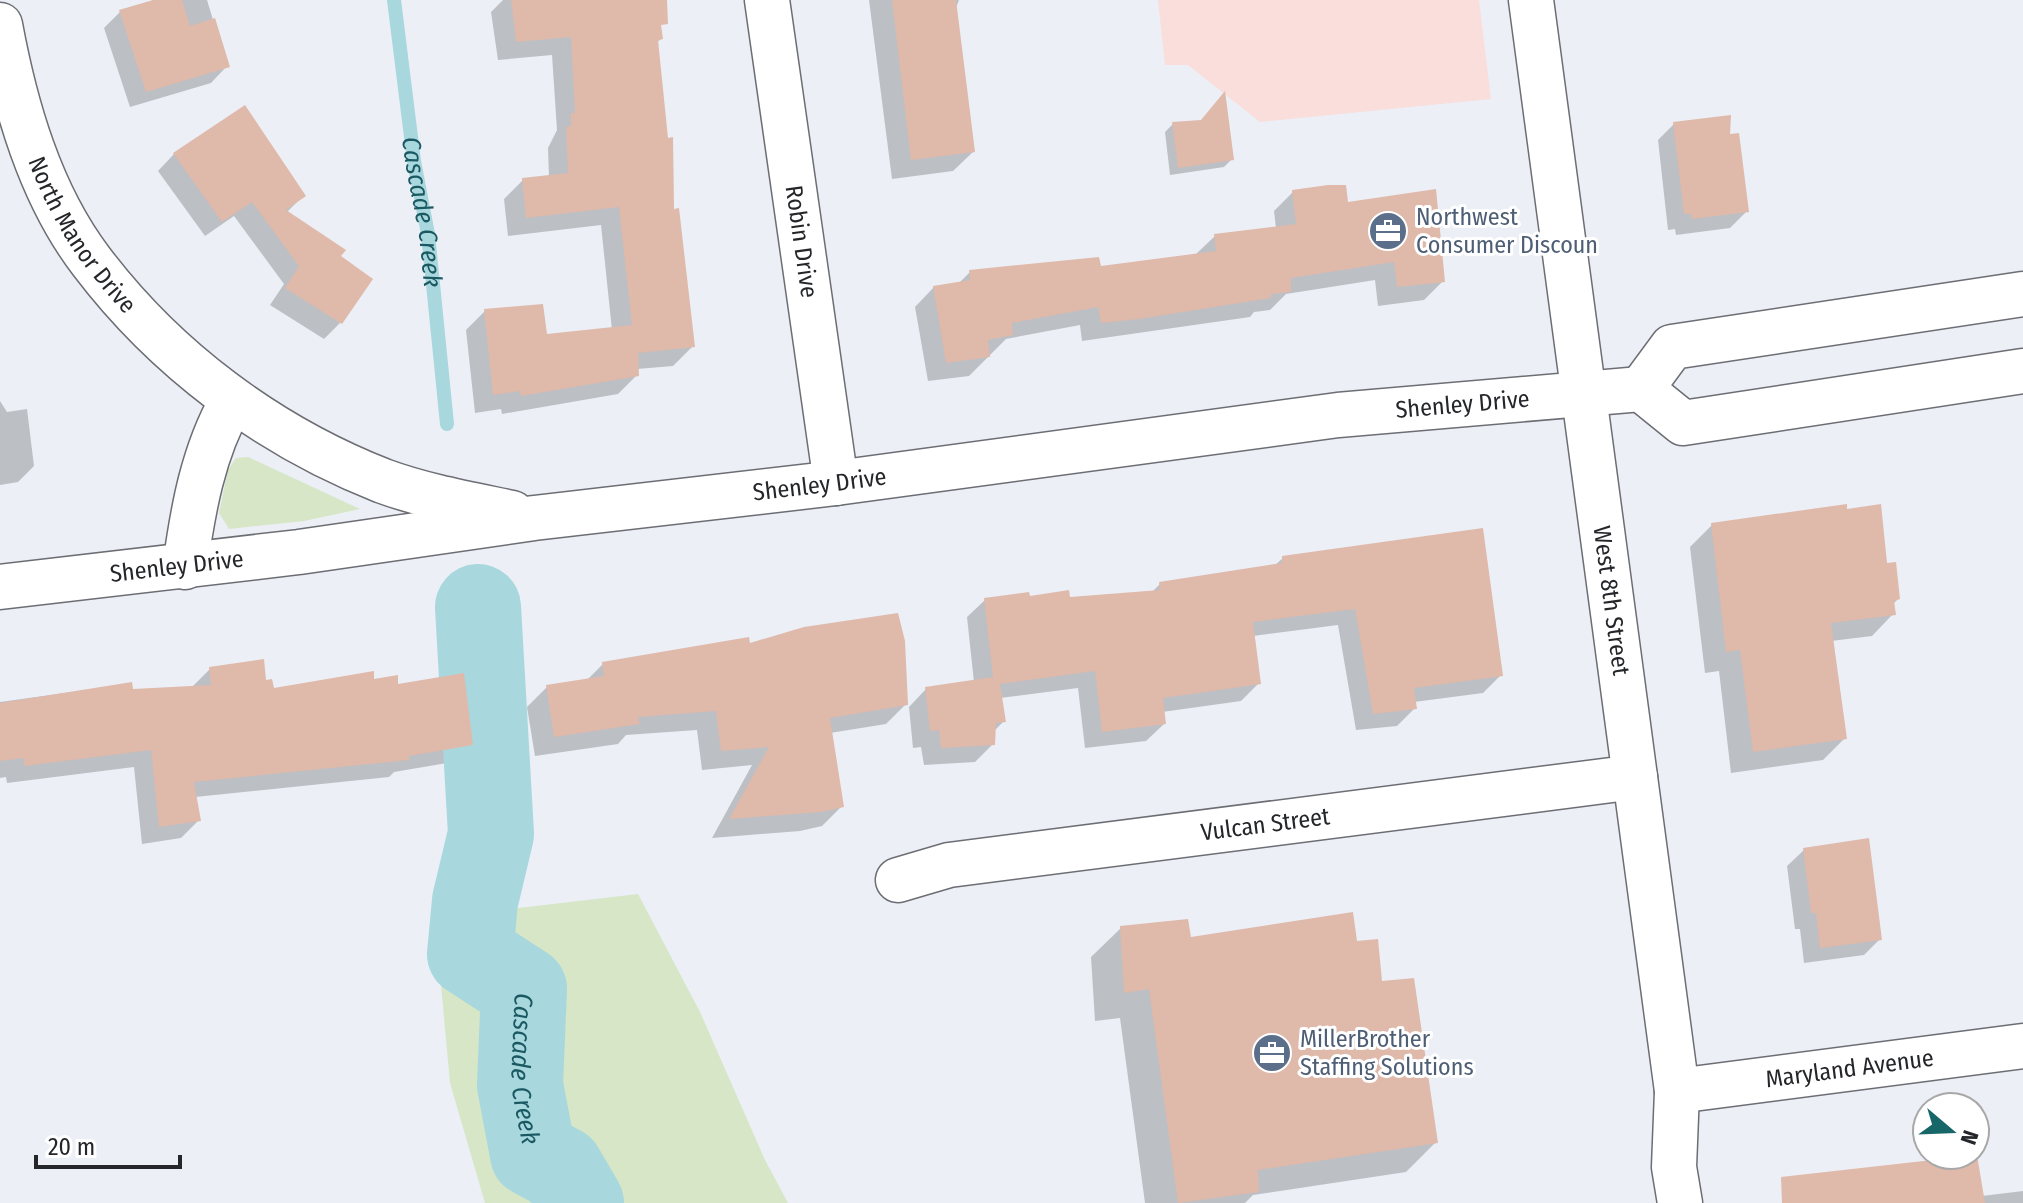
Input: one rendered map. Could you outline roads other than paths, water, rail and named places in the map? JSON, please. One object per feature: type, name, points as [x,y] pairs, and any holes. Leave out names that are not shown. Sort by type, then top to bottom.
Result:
[{"type":"street","name":"Robin Drive","points":[[767,0],[836,483]]},
{"type":"street","name":"West 8th Street","points":[[1531,0],[1677,1091],[1674,1167],[1680,1203]]},
{"type":"street","name":"North Manor Drive","points":[[0,25],[11,85],[35,155],[90,260],[167,347],[232,401],[329,456],[384,481],[534,518]]},
{"type":"street","points":[[2023,294],[1672,347],[1641,389],[1683,423],[2023,371]]},
{"type":"street","name":"Shenley Drive","points":[[0,587],[185,567],[534,518],[836,483],[1338,415],[1641,389]]},
{"type":"street","points":[[185,567],[204,468],[220,423],[232,401]]},
{"type":"street","name":"Vulcan Street","points":[[898,880],[949,865],[1635,777]]},
{"type":"street","name":"Maryland Avenue","points":[[1677,1091],[2023,1046]]},
{"type":"waterway","name":"Cascade Creek","points":[[394,0],[414,161],[428,234],[447,424]]},
{"type":"waterway","name":"Cascade Creek","points":[[478,607],[491,834],[475,901],[470,954],[524,989],[520,1085],[533,1154],[561,1169],[581,1203]]},
{"type":"place","name":"Northwest Consumer Discoun","points":[[1388,231]]},
{"type":"place","name":"MillerBrother Staffing Solutions","points":[[1272,1053]]}]
